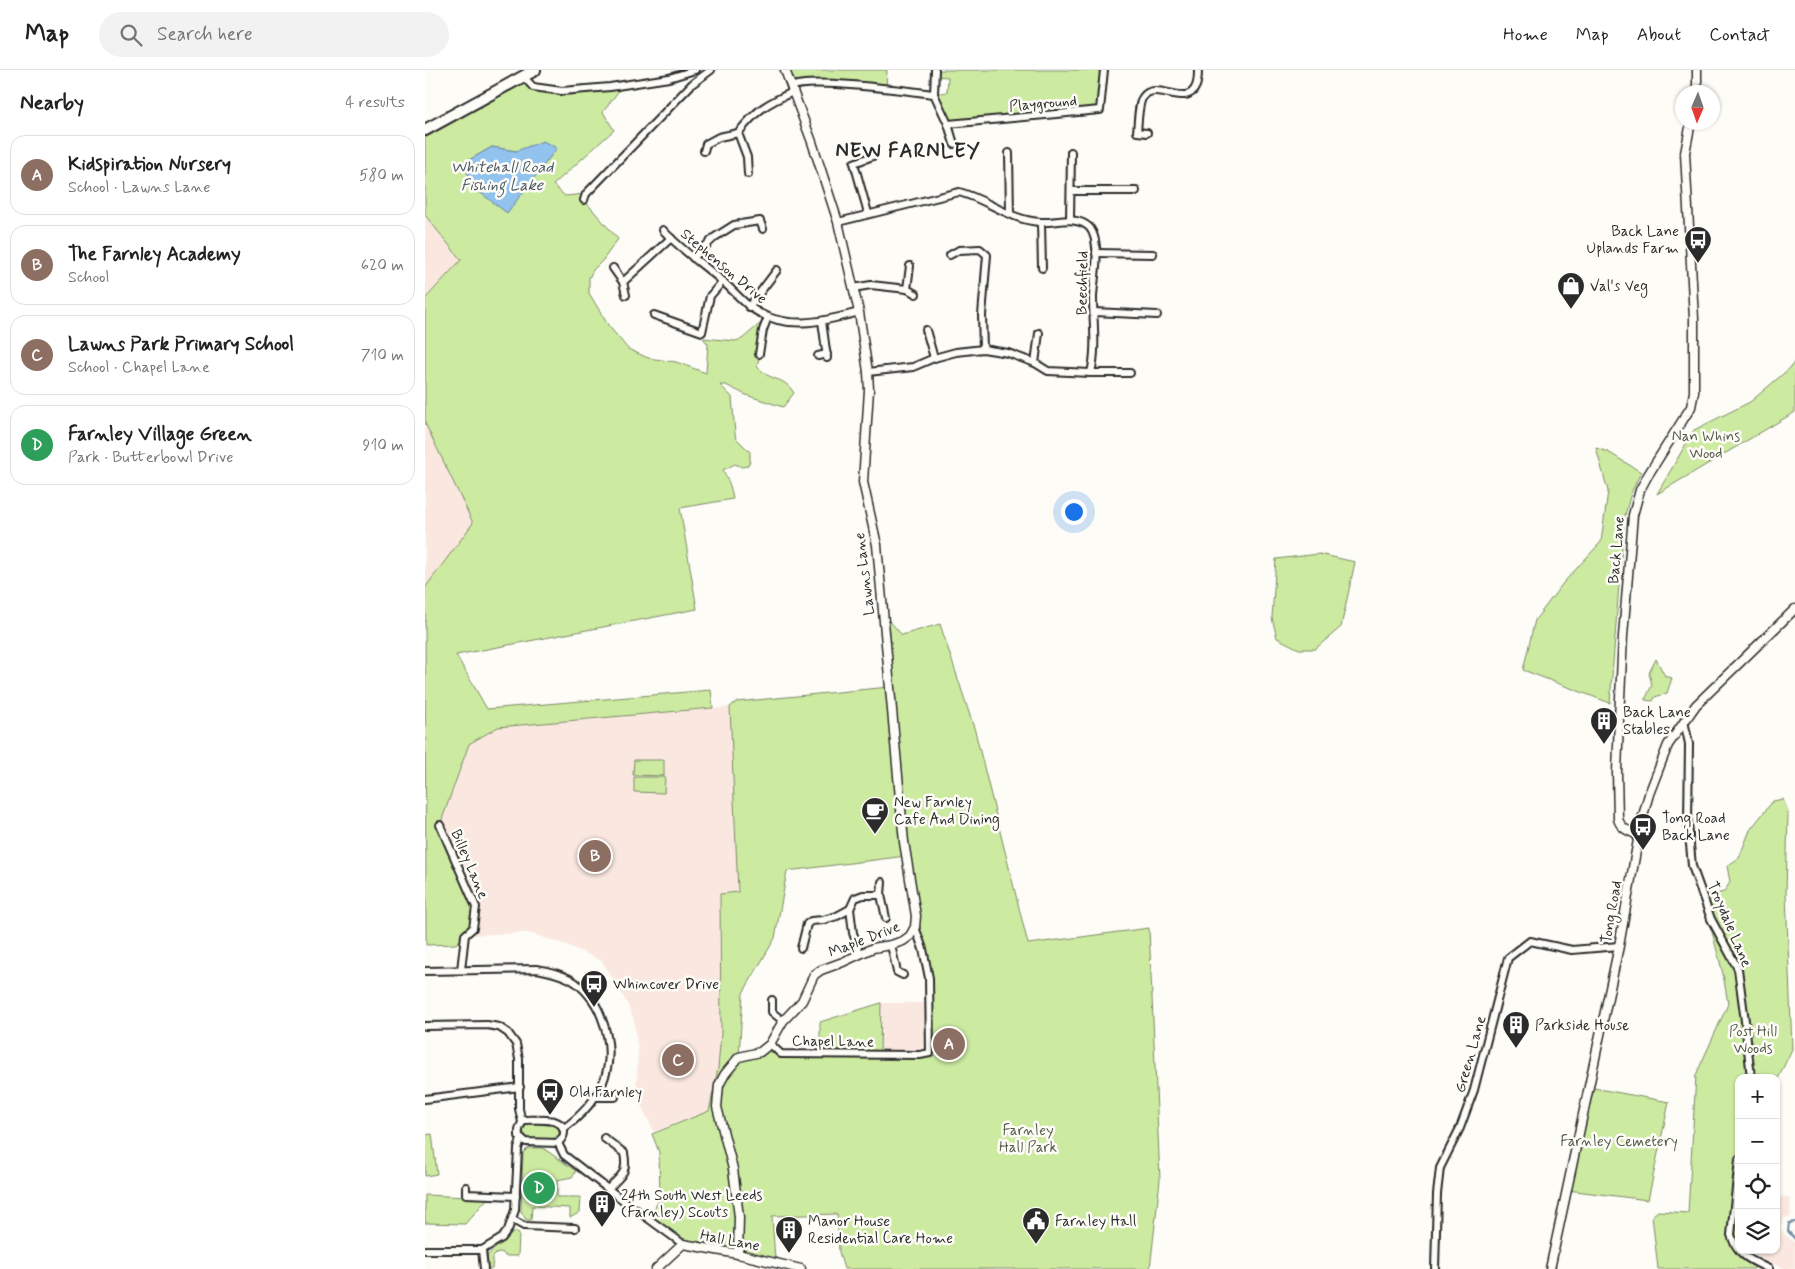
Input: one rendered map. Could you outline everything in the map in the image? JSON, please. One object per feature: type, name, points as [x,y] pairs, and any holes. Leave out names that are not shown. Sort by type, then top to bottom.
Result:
[{"type":"main road","points":[[425,130],[535,70]]},
{"type":"street","points":[[523,76],[533,88],[562,91],[669,78],[695,70]]},
{"type":"street","points":[[584,200],[586,194],[647,130],[692,84],[711,70]]},
{"type":"street","name":"Lawns Lane","points":[[785,70],[839,222],[859,312],[868,372],[869,390],[863,482],[879,560],[903,832],[915,905],[915,927],[923,949],[929,978],[930,1053]]},
{"type":"street","points":[[935,70],[935,94],[954,144]]},
{"type":"street","name":"Playground","points":[[948,124],[1100,110],[1104,70]]},
{"type":"street","points":[[1147,133],[1137,132],[1141,98],[1147,92],[1157,91],[1181,95],[1191,93],[1196,86],[1198,70]]},
{"type":"street","points":[[1697,70],[1697,85]]},
{"type":"street","points":[[704,151],[706,144],[738,133],[754,114],[792,89],[796,84],[821,84],[935,94]]},
{"type":"street","name":"Back Lane","points":[[1639,835],[1625,830],[1618,819],[1617,772],[1625,617],[1633,515],[1640,490],[1648,474],[1691,407],[1694,392],[1694,318],[1685,153],[1689,130]]},
{"type":"street","points":[[738,133],[747,157],[748,174]]},
{"type":"street","points":[[1070,220],[1071,152]]},
{"type":"street","points":[[1009,153],[1010,214]]},
{"type":"street","points":[[868,214],[854,163],[873,156]]},
{"type":"street","points":[[1071,190],[1137,191]]},
{"type":"street","name":"Beechfield","points":[[839,222],[959,192],[973,196],[1023,219],[1041,222],[1070,220],[1081,222],[1091,228],[1095,238],[1097,253],[1094,312],[1095,356],[1091,373]]},
{"type":"street","points":[[693,258],[715,237],[734,225],[760,218],[763,229]]},
{"type":"street","points":[[1041,222],[1042,268]]},
{"type":"street","name":"Stephenson Drive","points":[[663,230],[693,258],[723,281],[749,307],[768,317],[796,324],[823,321],[859,312]]},
{"type":"street","points":[[623,282],[671,238]]},
{"type":"street","points":[[950,255],[959,250],[981,249],[987,255],[982,315],[983,349]]},
{"type":"street","points":[[1097,253],[1153,254]]},
{"type":"street","points":[[907,289],[910,266]]},
{"type":"street","points":[[613,268],[623,282],[626,295]]},
{"type":"street","points":[[749,307],[777,270]]},
{"type":"street","points":[[654,315],[702,332],[710,296],[723,281]]},
{"type":"street","points":[[853,288],[871,286],[907,289],[916,294]]},
{"type":"street","points":[[1094,312],[1157,315]]},
{"type":"street","points":[[759,354],[763,330],[768,317]]},
{"type":"street","points":[[818,356],[827,356],[823,321]]},
{"type":"street","points":[[926,330],[934,358]]},
{"type":"street","points":[[1035,363],[1039,333]]},
{"type":"street","points":[[868,372],[913,367],[934,358],[956,352],[983,349],[1009,353],[1035,363],[1048,371],[1130,373]]},
{"type":"street","name":"Tong Road","points":[[1551,1269],[1619,946],[1639,835],[1649,794],[1667,745],[1696,705],[1795,608]]},
{"type":"street","name":"Troydale Lane","points":[[1684,721],[1689,744],[1687,823],[1692,866],[1711,919],[1738,969],[1751,1074]]},
{"type":"street","name":"Billey Lane","points":[[440,825],[476,907],[473,928],[465,936],[461,970]]},
{"type":"street","points":[[882,882],[881,894],[886,918]]},
{"type":"street","points":[[860,952],[853,933],[850,909],[855,898],[863,895],[881,894]]},
{"type":"street","points":[[801,948],[807,924],[811,921],[837,916],[850,909]]},
{"type":"street","name":"Maple Drive","points":[[770,1044],[783,1021],[802,1001],[814,975],[860,952],[903,941],[911,936],[915,927]]},
{"type":"street","name":"Green Lane","points":[[1435,1269],[1437,1194],[1440,1168],[1460,1128],[1474,1090],[1508,958],[1530,942],[1572,950],[1619,946]]},
{"type":"street","points":[[889,976],[900,973],[891,945]]},
{"type":"street","points":[[425,971],[537,969],[551,972],[570,980],[583,989],[598,1008],[609,1041],[609,1059],[602,1086],[595,1097],[579,1115],[563,1128]]},
{"type":"street","points":[[772,1000],[772,1012],[783,1021]]},
{"type":"street","points":[[425,1026],[487,1025],[499,1027],[508,1033],[516,1044],[519,1059],[519,1113],[522,1122]]},
{"type":"street","points":[[738,1254],[739,1217],[733,1169],[717,1108],[717,1096],[719,1085],[725,1074],[739,1057],[760,1052],[770,1044]]},
{"type":"street","name":"Chapel Lane","points":[[770,1044],[781,1054],[920,1055],[930,1053]]},
{"type":"street","points":[[425,1099],[519,1087]]},
{"type":"street","points":[[595,1097],[615,1097]]},
{"type":"street","points":[[425,1250],[482,1250],[502,1238],[513,1220],[518,1149],[521,1139],[518,1128],[522,1122],[525,1120],[556,1122],[561,1125],[564,1133],[558,1143]]},
{"type":"street","points":[[604,1138],[624,1153],[626,1166],[624,1172],[608,1189]]},
{"type":"street","points":[[521,1139],[531,1142],[558,1143]]},
{"type":"street","points":[[558,1143],[564,1155],[683,1244],[656,1269]]},
{"type":"street","points":[[1738,1164],[1731,1235],[1739,1251],[1769,1269]]},
{"type":"street","points":[[466,1187],[466,1194],[515,1196]]},
{"type":"street","points":[[513,1220],[524,1226],[575,1228]]},
{"type":"street","name":"Hall Lane","points":[[683,1244],[738,1254],[775,1266],[801,1269]]},
{"type":"street","points":[[482,1250],[484,1269]]},
{"type":"shaded area","points":[[425,215],[461,260],[425,299]]},
{"type":"shaded area","points":[[425,423],[473,523],[425,588]]},
{"type":"shaded area","points":[[730,707],[738,893],[720,894],[721,1034],[718,1068],[709,1111],[654,1132],[636,1095],[638,1051],[634,1021],[627,1003],[602,961],[569,946],[529,933],[465,935],[440,825],[469,744],[498,727]]},
{"type":"shaded area","points":[[881,1003],[929,1003],[930,1053],[880,1055]]},
{"type":"shaded area","points":[[1780,1196],[1789,1197],[1791,1216],[1783,1219],[1780,1227]]},
{"type":"shaded area","points":[[1780,1227],[1783,1233],[1795,1243],[1795,1269],[1785,1269],[1760,1261],[1749,1254],[1780,1254]]},
{"type":"green space","points":[[785,70],[887,70],[886,89],[821,84],[791,87]]},
{"type":"green space","points":[[935,70],[1104,70],[1100,110],[948,124],[934,94],[947,92],[948,77],[935,76]]},
{"type":"green space","points":[[528,81],[533,87],[562,91],[623,85],[603,112],[614,130],[553,185],[565,196],[586,194],[584,200],[618,239],[603,260],[593,270],[589,278],[589,293],[608,325],[628,349],[648,358],[676,362],[706,373],[708,344],[703,338],[735,341],[742,339],[768,317],[757,367],[767,375],[785,383],[794,393],[783,407],[746,395],[726,385],[720,385],[732,397],[736,438],[750,452],[750,462],[747,466],[742,467],[735,464],[723,470],[733,499],[680,508],[697,609],[456,655],[487,709],[711,690],[713,708],[498,727],[469,744],[440,825],[476,907],[473,928],[456,944],[426,945],[425,588],[473,523],[425,423],[425,299],[461,260],[425,215],[425,138]],"holes":[[[492,147],[516,151],[462,164]]]},
{"type":"green space","name":"Nan Whins Wood","points":[[1795,361],[1795,412],[1657,494],[1694,430],[1750,402],[1790,368]]},
{"type":"green space","points":[[1596,448],[1608,452],[1641,472],[1631,493],[1624,519],[1610,703],[1523,670],[1535,620],[1564,582],[1601,542],[1608,491]]},
{"type":"green space","points":[[1319,554],[1355,562],[1341,627],[1315,649],[1299,649],[1277,638],[1272,618],[1276,559]]},
{"type":"green space","name":"Farnley Hall Park","points":[[883,614],[902,635],[940,624],[975,731],[1028,944],[1149,928],[1160,1180],[1150,1269],[844,1269],[839,1252],[837,1214],[772,1216],[775,1259],[686,1240],[683,1244],[649,1219],[660,1198],[659,1152],[652,1134],[709,1111],[718,1068],[721,1034],[720,894],[738,892],[730,707],[736,702],[889,687]],"holes":[[[906,856],[919,940],[929,978],[930,1053],[880,1055],[881,1003],[820,1022],[820,1055],[781,1054],[770,1044],[739,1056],[743,993],[775,938],[787,871]]]},
{"type":"green space","points":[[1656,659],[1665,676],[1672,678],[1667,693],[1655,697],[1653,701],[1645,700],[1652,685],[1649,673]]},
{"type":"green space","points":[[634,760],[664,760],[664,776],[633,775]]},
{"type":"green space","points":[[634,777],[665,777],[664,793],[634,792]]},
{"type":"green space","name":"Post Hill Woods","points":[[1783,799],[1788,812],[1786,893],[1792,1049],[1780,1074],[1735,1074],[1735,1254],[1742,1254],[1741,1258],[1754,1266],[1754,1269],[1658,1269],[1652,1216],[1658,1211],[1688,1213],[1696,1075],[1728,1004],[1723,974],[1711,928],[1712,921],[1704,896],[1724,892],[1730,882],[1727,866],[1739,858],[1750,830],[1773,801]]},
{"type":"green space","name":"Farnley Cemetery","points":[[1588,1087],[1669,1102],[1648,1200],[1567,1190]]},
{"type":"green space","points":[[529,1123],[555,1126],[559,1129],[559,1134],[553,1139],[528,1138],[523,1132]]},
{"type":"green space","points":[[432,1134],[437,1174],[425,1176],[425,1135]]},
{"type":"green space","points":[[528,1148],[543,1148],[576,1171],[572,1177],[557,1180],[557,1197],[581,1197],[580,1212],[570,1218],[570,1208],[532,1206],[531,1220],[526,1220],[521,1211],[523,1153]]},
{"type":"green space","points":[[425,1195],[488,1198],[465,1224],[425,1223]]},
{"type":"green space","points":[[514,1231],[519,1233],[518,1256],[505,1256],[502,1252],[496,1254],[493,1257],[492,1269],[487,1269],[487,1256]]},
{"type":"water","name":"Whitehall Road Fishing Lake","points":[[543,141],[557,148],[507,213],[478,191],[462,164],[492,147],[516,151]]},
{"type":"waterway","points":[[1795,1222],[1789,1223],[1788,1231],[1795,1239]]},
{"type":"place","name":"Back Lane Uplands Farm","points":[[1698,264]]},
{"type":"place","name":"Val's Veg","points":[[1571,310]]},
{"type":"place","name":"Back Lane Stables","points":[[1604,745]]},
{"type":"place","name":"New Farnley Cafe And Dining","points":[[875,835]]},
{"type":"place","name":"Tong Road Back Lane","points":[[1643,851]]},
{"type":"place","name":"The Farnley Academy","points":[[595,856]]},
{"type":"place","name":"Whincover Drive","points":[[594,1008]]},
{"type":"place","name":"Kidspiration Nursery","points":[[949,1044]]},
{"type":"place","name":"Parkside House","points":[[1516,1049]]},
{"type":"place","name":"Lawns Park Primary School","points":[[678,1060]]},
{"type":"place","name":"Old Farnley","points":[[550,1116]]},
{"type":"place","name":"Farnley Village Green","points":[[539,1188]]},
{"type":"place","name":"24th South West Leeds (Farnley) Scouts","points":[[602,1228]]},
{"type":"place","name":"Farnley Hall","points":[[1036,1245]]},
{"type":"place","name":"Manor House Residential Care Home","points":[[789,1254]]},
{"type":"district","name":"NEW FARNLEY","points":[[908,150]]}]
